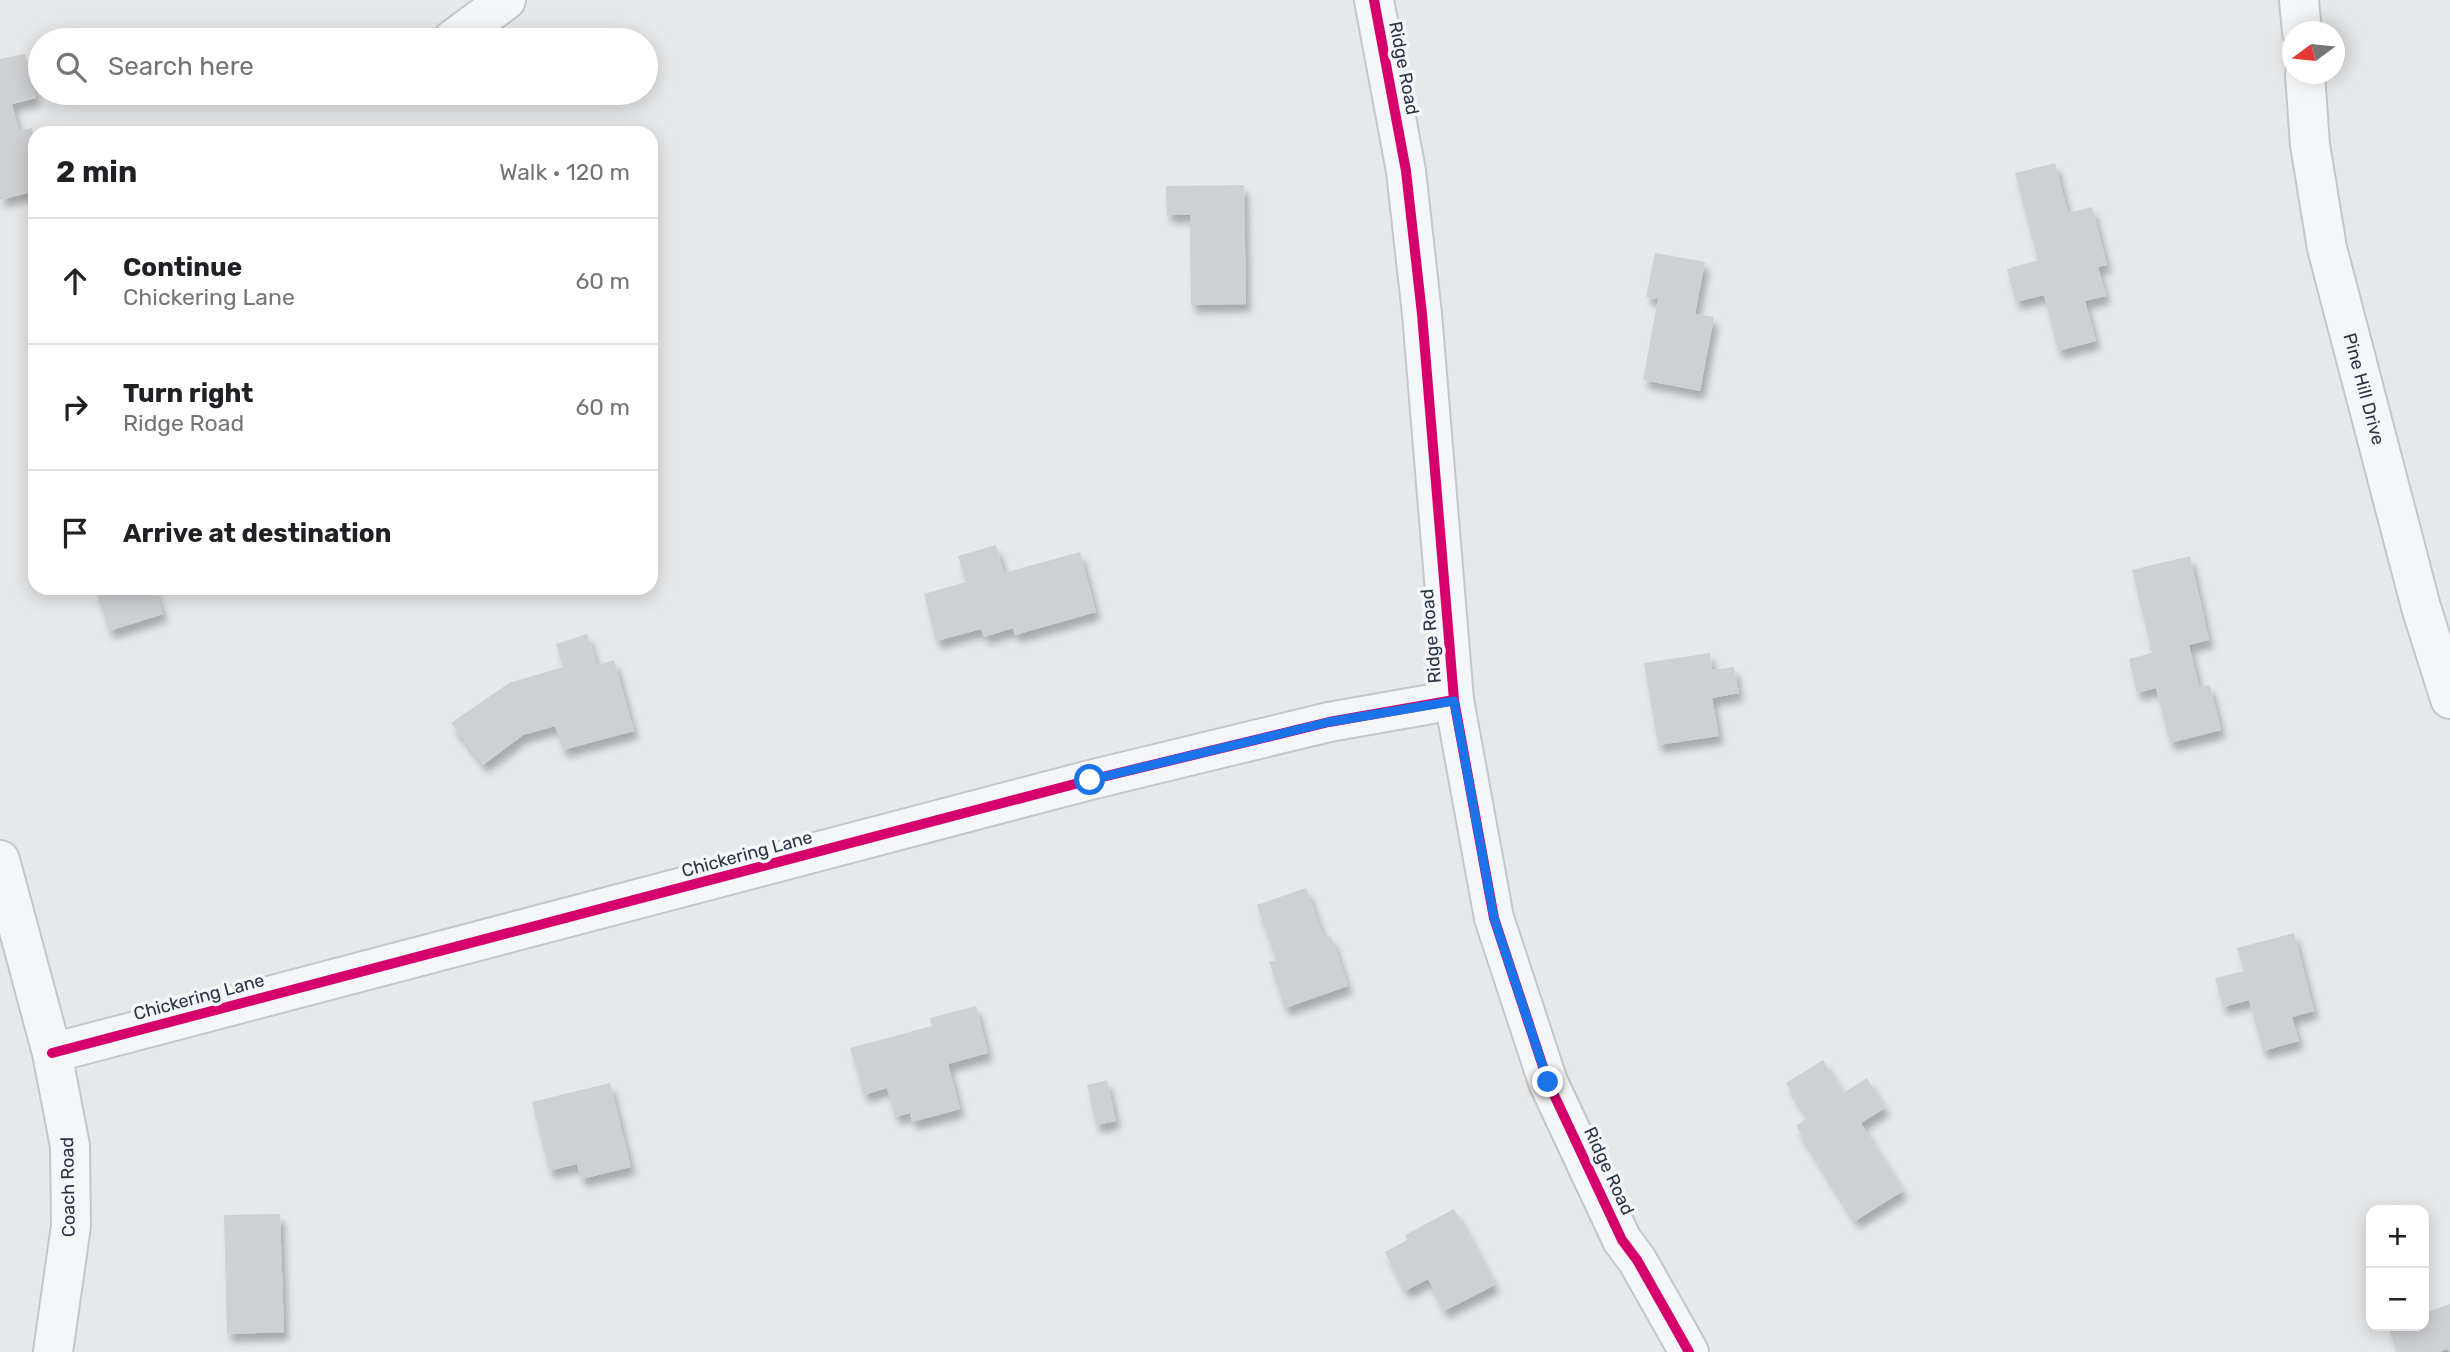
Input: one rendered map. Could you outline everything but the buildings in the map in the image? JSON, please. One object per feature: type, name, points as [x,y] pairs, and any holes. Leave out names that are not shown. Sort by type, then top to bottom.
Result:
[{"type":"street","points":[[469,28],[506,0]]},
{"type":"street","name":"Ridge Road","points":[[1374,0],[1406,171],[1422,314],[1454,701],[1494,918],[1548,1082],[1622,1240],[1637,1260],[1689,1352]]},
{"type":"street","points":[[2299,0],[2301,21]]},
{"type":"street","name":"Pine Hill Drive","points":[[2306,84],[2310,145],[2327,248],[2421,607],[2450,699]]},
{"type":"street","name":"Chickering Lane","points":[[52,1053],[1090,780],[1329,722],[1454,701]]},
{"type":"street","name":"Coach Road","points":[[0,860],[52,1053],[71,1146],[71,1226],[53,1352]]},
{"type":"cycle path","points":[[1374,0],[1406,171],[1422,314],[1454,700],[1494,918],[1548,1082],[1622,1240],[1637,1260],[1689,1352]]},
{"type":"cycle path","points":[[52,1053],[1090,780],[1329,722],[1454,700]]},
{"type":"route","points":[[1090,780],[1329,722],[1454,701],[1494,918],[1548,1082]]}]
